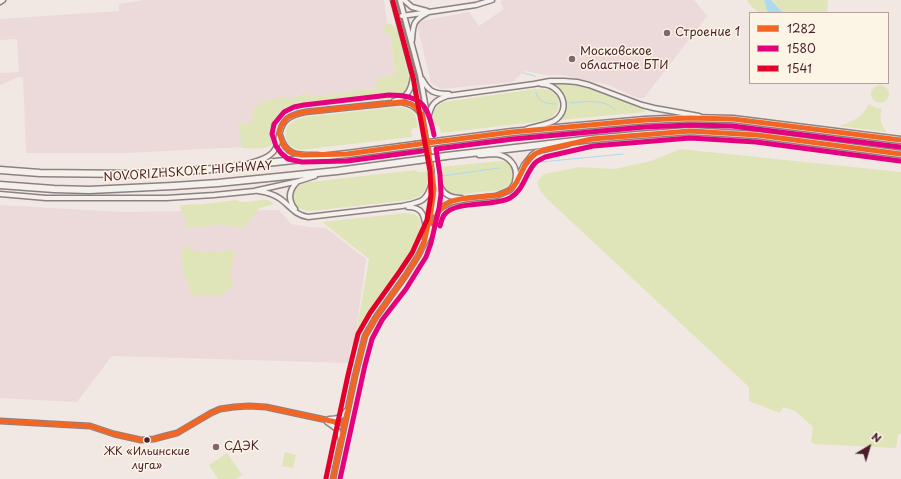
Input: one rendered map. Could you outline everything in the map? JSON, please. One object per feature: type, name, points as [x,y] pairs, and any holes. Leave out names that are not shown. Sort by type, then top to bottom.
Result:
[{"type":"highway","name":"NOVORIZHSKOYE HIGHWAY","points":[[0,170],[40,173],[134,174],[213,168],[347,154],[512,132],[645,120],[690,118],[715,118],[901,140]]},
{"type":"highway","name":"NOVORIZHSKOYE HIGHWAY","points":[[0,185],[89,190],[149,188],[218,183],[337,171],[466,153],[592,139],[690,131],[777,137],[901,154]]},
{"type":"street","points":[[393,0],[413,74],[435,178],[438,196],[434,222]]},
{"type":"street","points":[[400,0],[420,75],[434,148],[435,178],[433,200],[424,243]]},
{"type":"street","points":[[404,0],[412,7],[431,12]]},
{"type":"street","points":[[398,16],[431,12],[492,0]]},
{"type":"street","points":[[412,45],[412,28],[414,23],[421,16],[431,12]]},
{"type":"street","points":[[390,102],[398,100],[408,93],[411,87],[413,74]]},
{"type":"street","points":[[420,75],[428,89],[432,92],[457,94]]},
{"type":"street","points":[[428,119],[430,108],[436,101],[446,96],[550,81],[577,82],[642,105],[715,118]]},
{"type":"street","points":[[512,132],[547,123],[559,116],[562,111],[562,99],[557,90],[545,84],[534,84]]},
{"type":"street","points":[[244,165],[272,154],[277,144],[283,122],[287,118],[296,114],[390,102],[401,102],[411,104],[422,115]]},
{"type":"street","points":[[279,133],[283,144],[290,152],[295,154],[347,154]]},
{"type":"street","points":[[333,479],[344,424],[365,336],[376,317],[418,256],[431,230],[438,211],[442,207],[452,202],[496,196],[508,191],[514,185],[527,160],[536,152],[592,139]]},
{"type":"street","points":[[466,153],[475,155],[495,154],[504,156],[510,160],[516,169],[516,179],[514,185]]},
{"type":"street","points":[[0,194],[46,198],[166,198],[214,195],[254,191],[337,171]]},
{"type":"street","points":[[435,178],[443,192],[447,195],[467,199]]},
{"type":"street","points":[[254,191],[267,193],[278,197],[299,215],[308,217],[416,203],[425,198],[435,178]]},
{"type":"street","points":[[299,181],[292,189],[290,199],[295,209],[308,217]]},
{"type":"street","points":[[402,206],[413,207],[421,212],[424,216],[426,230]]},
{"type":"street","points":[[0,421],[90,426],[114,434],[140,440],[154,439],[177,432],[220,409],[234,407],[266,407],[344,424]]},
{"type":"street","points":[[321,419],[339,418],[344,415],[348,408]]},
{"type":"street","points":[[321,419],[339,432],[341,442]]},
{"type":"shaded area","points":[[144,0],[384,0],[387,23],[384,27],[384,33],[390,33],[395,74],[377,78],[376,88],[310,97],[298,95],[291,99],[285,97],[253,122],[239,124],[242,147],[127,153],[26,153],[23,77],[19,77],[0,85],[0,73],[19,72],[17,39],[0,40],[0,19],[119,11],[119,4]]},
{"type":"shaded area","points":[[504,0],[694,0],[707,16],[644,98],[638,98],[608,85],[562,75],[547,75],[524,71],[513,82],[441,89],[431,83],[417,25],[421,21],[469,12],[479,26],[504,9],[500,2]]},
{"type":"shaded area","points":[[0,205],[121,212],[279,210],[291,224],[326,228],[366,259],[355,340],[350,350],[349,363],[114,356],[111,357],[77,402],[0,398]]},
{"type":"green space","points":[[747,0],[764,0],[768,12],[758,12],[749,4]]},
{"type":"green space","points":[[771,0],[828,0],[827,12],[782,12]]},
{"type":"green space","points":[[387,23],[394,26],[398,32],[410,82],[405,93],[394,98],[296,109],[280,119],[276,129],[275,140],[270,146],[260,148],[242,148],[238,124],[253,122],[252,111],[261,102],[285,97],[291,99],[303,94],[309,94],[310,97],[376,88],[376,78],[395,74],[390,33],[384,33],[384,26]]},
{"type":"green space","points":[[554,84],[567,84],[588,88],[642,108],[645,112],[561,120],[565,112],[566,99],[560,89]]},
{"type":"green space","points":[[880,85],[886,88],[889,94],[886,100],[880,103],[874,100],[871,94],[874,88]]},
{"type":"green space","points":[[536,89],[550,91],[555,94],[559,102],[557,111],[553,116],[544,121],[441,133],[439,126],[434,125],[434,111],[437,106],[443,102]]},
{"type":"green space","points":[[869,104],[876,108],[882,109],[882,126],[886,132],[839,126],[860,116]]},
{"type":"green space","points":[[397,107],[410,110],[416,118],[418,127],[411,129],[412,137],[300,150],[291,146],[286,139],[286,130],[288,126],[304,117]]},
{"type":"green space","points":[[680,149],[901,172],[901,434],[898,435],[896,448],[813,444],[811,442],[813,427],[795,411],[783,407],[780,413],[749,401],[749,387],[546,198],[540,190],[537,182],[544,174],[580,167],[615,169],[651,161]]},
{"type":"green space","points":[[500,161],[508,162],[512,169],[513,176],[508,186],[495,191],[462,194],[453,194],[444,188],[441,180],[441,167]]},
{"type":"green space","points":[[416,170],[418,172],[427,172],[427,183],[423,193],[409,200],[311,211],[306,211],[299,208],[294,202],[295,190],[301,183]]},
{"type":"green space","points":[[236,200],[246,202],[268,200],[274,204],[260,208],[246,225],[241,228],[218,224],[200,228],[185,228],[186,217],[181,212],[180,205]]},
{"type":"green space","points":[[405,213],[417,216],[420,224],[418,236],[412,251],[403,266],[368,316],[355,340],[369,259],[322,222]]},
{"type":"green space","points":[[187,245],[193,250],[200,252],[214,250],[218,253],[227,250],[235,253],[230,274],[230,277],[234,280],[232,286],[220,296],[191,296],[182,264],[182,251]]},
{"type":"green space","points":[[285,452],[296,455],[293,468],[282,466]]},
{"type":"green space","points":[[227,453],[242,475],[236,479],[218,479],[209,465]]},
{"type":"water","points":[[764,0],[771,0],[782,12],[768,12]]},
{"type":"waterway","points":[[523,73],[535,77]]},
{"type":"waterway","points":[[536,92],[543,102],[555,104]]},
{"type":"waterway","points":[[570,103],[600,102],[611,106],[615,110]]},
{"type":"waterway","points":[[541,162],[623,154]]},
{"type":"waterway","points":[[442,176],[499,168]]},
{"type":"transit line","name":"1541","points":[[326,478],[358,334],[370,313],[412,253],[427,220],[431,195],[430,171],[413,77],[393,2]]},
{"type":"transit line","name":"1580","points":[[422,151],[347,161],[302,162],[288,159],[281,153],[276,146],[272,134],[274,124],[284,112],[294,107],[389,95],[400,95],[409,97],[422,104],[429,116],[434,135]]},
{"type":"transit line","name":"1282","points":[[401,102],[411,104],[422,115],[427,143],[347,154],[302,155],[290,152],[283,144],[279,133],[281,126],[287,118],[296,114],[401,102]]},
{"type":"transit line","name":"1282","points":[[427,143],[512,132],[645,120],[690,118],[733,119],[901,140]]},
{"type":"transit line","name":"1580","points":[[340,479],[372,339],[382,320],[406,289],[426,257],[431,243],[441,194],[436,149],[513,139],[645,127],[690,125],[732,126],[900,147]]},
{"type":"transit line","name":"1282","points":[[433,224],[439,210],[452,201],[498,195],[512,188],[529,159],[535,154],[543,150],[592,139],[690,131],[757,135],[901,154]]},
{"type":"transit line","name":"1580","points":[[440,226],[444,215],[449,210],[465,205],[503,201],[515,195],[537,161],[545,157],[593,146],[690,138],[756,142],[900,161]]},
{"type":"transit line","name":"1282","points":[[345,424],[365,336],[376,317],[406,275],[424,243],[434,189],[427,143]]},
{"type":"transit line","name":"1282","points":[[0,421],[90,426],[114,434],[141,440],[154,439],[177,433],[211,413],[220,409],[234,407],[266,407],[345,424]]},
{"type":"transit line","name":"1282","points":[[333,479],[347,413]]},
{"type":"place","name":"Строение 1","points":[[667,33]]},
{"type":"place","name":"Московское областное БТИ","points":[[572,59]]},
{"type":"place","name":"ЖК «Ильинские луга»","points":[[147,440]]},
{"type":"place","name":"СДЭК","points":[[216,447]]}]
